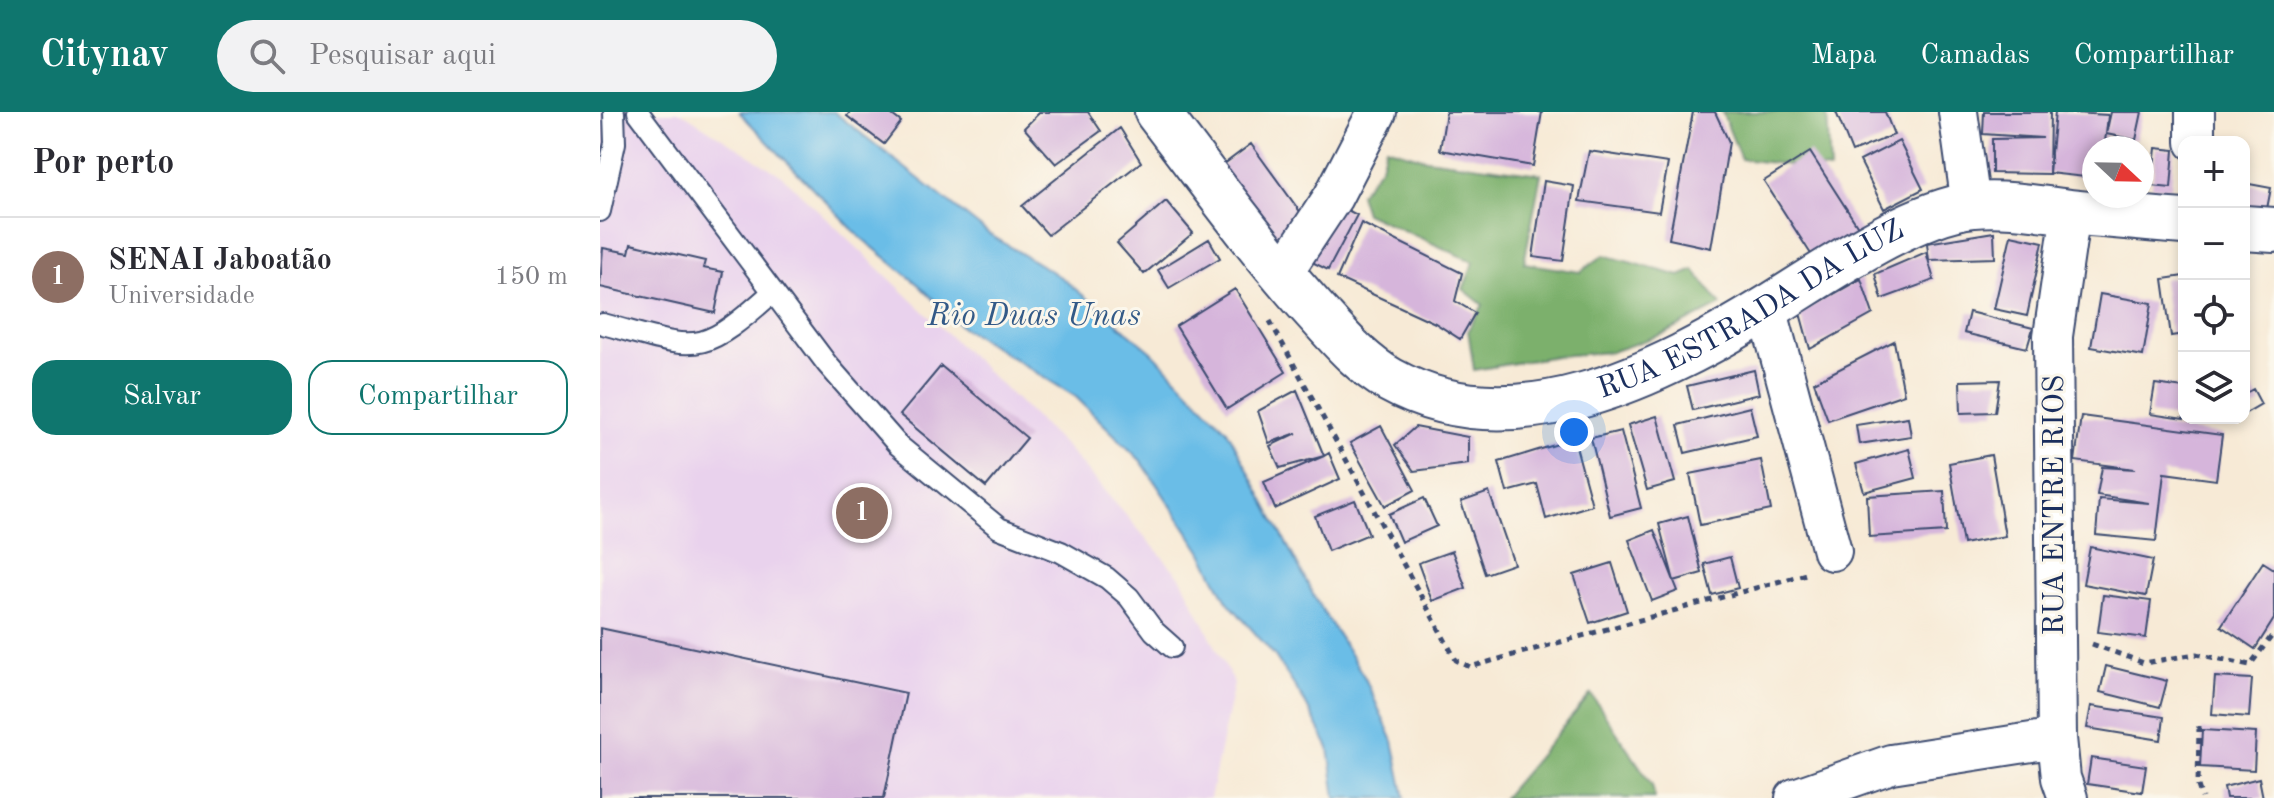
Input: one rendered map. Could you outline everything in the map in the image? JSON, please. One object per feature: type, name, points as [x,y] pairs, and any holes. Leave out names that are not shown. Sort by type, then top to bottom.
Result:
[{"type":"main road","name":"RUA ESTRADA DA LUZ","points":[[1157,112],[1182,132],[1282,274],[1352,352],[1389,380],[1442,402],[1481,408],[1542,406],[1678,359],[1920,221],[1971,205],[2178,221]]},
{"type":"main road","points":[[2250,228],[2274,230]]},
{"type":"street","points":[[1282,274],[1333,197],[1377,112]]},
{"type":"street","points":[[1958,112],[1971,205]]},
{"type":"street","points":[[2195,112],[2195,136]]},
{"type":"street","name":"RUA ENTRE RIOS","points":[[2068,798],[2061,778],[2057,738],[2053,336],[2071,212]]},
{"type":"street","points":[[1767,308],[1832,551]]},
{"type":"street","points":[[1795,798],[1891,764],[2057,738]]},
{"type":"lane","points":[[600,211],[615,143],[614,112]]},
{"type":"lane","points":[[638,112],[827,364],[898,445],[999,528],[1061,552],[1107,578],[1129,597],[1154,631],[1172,647]]},
{"type":"lane","points":[[603,324],[681,345],[698,344],[730,330],[773,292]]},
{"type":"path","points":[[1282,274],[1269,319],[1456,660],[1470,667],[1813,572],[1832,551]]},
{"type":"path","points":[[2055,622],[2095,647],[2144,663],[2196,654],[2250,665],[2274,633]]},
{"type":"path","points":[[2199,726],[2198,786],[2202,798]]},
{"type":"shaded area","points":[[600,112],[681,112],[782,176],[1066,447],[1181,578],[1234,683],[1210,798],[600,798]]},
{"type":"green space","points":[[1722,112],[1827,112],[1830,170],[1741,159]]},
{"type":"green space","points":[[1386,147],[1426,159],[1541,174],[1524,263],[1580,272],[1604,255],[1680,276],[1694,270],[1721,305],[1666,333],[1611,352],[1556,356],[1474,370],[1468,330],[1483,305],[1463,289],[1474,262],[1365,213],[1359,194],[1381,166]]},
{"type":"green space","points":[[1591,694],[1652,785],[1655,798],[1503,798]]},
{"type":"water","name":"Rio Duas Unas","points":[[739,112],[834,112],[989,234],[1062,278],[1152,352],[1227,430],[1315,598],[1365,678],[1393,741],[1405,798],[1336,798],[1329,748],[1306,704],[1275,656],[1227,601],[1201,551],[1141,461],[1076,397],[959,325],[920,286],[859,236]]},
{"type":"building","points":[[850,112],[888,112],[901,122],[884,144],[847,116]]},
{"type":"building","points":[[1040,112],[1088,112],[1101,131],[1056,164],[1024,128]]},
{"type":"building","points":[[1446,112],[1542,112],[1533,166],[1440,150]]},
{"type":"building","points":[[1693,112],[1715,112],[1729,142],[1711,248],[1669,239]]},
{"type":"building","points":[[1836,112],[1885,112],[1894,135],[1852,152]]},
{"type":"building","points":[[1984,112],[2050,112],[2049,174],[1992,173],[1992,139],[2043,138],[1983,134]]},
{"type":"building","points":[[2055,112],[2108,115],[2105,136],[2082,136],[2082,177],[2049,173]]},
{"type":"building","points":[[2111,112],[2142,112],[2137,136],[2106,134]]},
{"type":"building","points":[[1120,128],[1141,162],[1048,235],[1022,206]]},
{"type":"building","points":[[1899,141],[1923,189],[1884,209],[1860,161]]},
{"type":"building","points":[[1251,144],[1306,220],[1274,243],[1219,168]]},
{"type":"building","points":[[2156,148],[2174,150],[2171,188],[2154,186]]},
{"type":"building","points":[[1589,151],[1668,163],[1659,212],[1579,201]]},
{"type":"building","points":[[1810,152],[1862,233],[1816,262],[1764,181]]},
{"type":"building","points":[[1544,181],[1574,186],[1563,261],[1533,257]]},
{"type":"building","points":[[2250,184],[2271,188],[2266,214],[2250,212]]},
{"type":"building","points":[[1166,201],[1193,233],[1144,274],[1117,243]]},
{"type":"building","points":[[1334,203],[1357,215],[1328,270],[1306,259]]},
{"type":"building","points":[[1361,223],[1462,273],[1455,301],[1475,313],[1460,339],[1435,323],[1337,278]]},
{"type":"building","points":[[1994,232],[1995,258],[1929,260],[1927,243]]},
{"type":"building","points":[[2011,235],[2043,242],[2027,316],[1994,309]]},
{"type":"building","points":[[1209,239],[1220,258],[1169,288],[1158,270]]},
{"type":"building","points":[[631,244],[705,261],[703,268],[723,272],[715,313],[600,287],[603,248],[629,253]]},
{"type":"building","points":[[1926,252],[1934,280],[1882,299],[1875,274]]},
{"type":"building","points":[[2178,277],[2178,335],[2171,336],[2163,279]]},
{"type":"building","points":[[1861,279],[1873,314],[1810,349],[1800,313]]},
{"type":"building","points":[[1235,289],[1286,372],[1227,409],[1176,326]]},
{"type":"building","points":[[2100,294],[2152,303],[2143,356],[2091,347]]},
{"type":"building","points":[[1969,312],[2033,328],[2027,348],[1964,333]]},
{"type":"building","points":[[1894,341],[1904,394],[1828,420],[1814,382]]},
{"type":"building","points":[[941,366],[1027,438],[986,487],[900,415]]},
{"type":"building","points":[[1754,370],[1759,394],[1693,410],[1687,386]]},
{"type":"building","points":[[2000,380],[1995,412],[1961,413],[1960,381]]},
{"type":"building","points":[[2155,384],[2178,387],[2178,418],[2150,414]]},
{"type":"building","points":[[2253,389],[2261,404],[2250,410],[2250,391]]},
{"type":"building","points":[[1297,390],[1324,456],[1280,468],[1270,446],[1297,433],[1269,443],[1258,411]]},
{"type":"building","points":[[1750,407],[1757,436],[1685,453],[1678,425]]},
{"type":"building","points":[[1657,416],[1675,482],[1647,490],[1628,425]]},
{"type":"building","points":[[2081,416],[2222,435],[2216,480],[2164,473],[2156,541],[2096,535],[2099,499],[2149,503],[2097,495],[2102,467],[2135,469],[2075,461]]},
{"type":"building","points":[[1908,417],[1911,436],[1859,444],[1856,425]]},
{"type":"building","points":[[1381,426],[1415,490],[1385,506],[1350,443]]},
{"type":"building","points":[[1415,427],[1468,437],[1468,464],[1414,471],[1395,445]]},
{"type":"building","points":[[1621,431],[1641,508],[1610,516],[1591,438]]},
{"type":"building","points":[[1574,439],[1592,505],[1546,519],[1537,484],[1507,492],[1499,462]]},
{"type":"building","points":[[1909,449],[1916,478],[1864,492],[1856,464]]},
{"type":"building","points":[[1329,453],[1340,479],[1275,509],[1264,482]]},
{"type":"building","points":[[1991,455],[2005,536],[1963,544],[1949,463]]},
{"type":"building","points":[[1761,460],[1771,510],[1700,525],[1690,474]]},
{"type":"building","points":[[1944,491],[1946,532],[1869,537],[1867,496]]},
{"type":"building","points":[[1489,492],[1514,564],[1485,574],[1461,502]]},
{"type":"building","points":[[1424,498],[1437,526],[1401,542],[1389,514]]},
{"type":"building","points":[[1355,500],[1369,534],[1328,551],[1315,516]]},
{"type":"building","points":[[1688,516],[1702,573],[1674,581],[1659,524]]},
{"type":"building","points":[[1654,530],[1678,591],[1652,601],[1629,540]]},
{"type":"building","points":[[2090,547],[2153,560],[2146,596],[2083,584]]},
{"type":"building","points":[[1452,551],[1466,588],[1432,601],[1418,563]]},
{"type":"building","points":[[1730,557],[1738,588],[1712,595],[1704,564]]},
{"type":"building","points":[[2263,562],[2274,569],[2274,619],[2255,649],[2221,626]]},
{"type":"building","points":[[1612,563],[1627,611],[1590,623],[1574,575]]},
{"type":"building","points":[[2103,595],[2151,601],[2146,638],[2098,632]]},
{"type":"building","points":[[600,628],[906,693],[884,798],[600,798]]},
{"type":"building","points":[[2106,666],[2167,681],[2160,707],[2100,692]]},
{"type":"building","points":[[2215,677],[2252,679],[2249,717],[2212,714]]},
{"type":"building","points":[[2091,706],[2164,717],[2161,740],[2087,728]]},
{"type":"building","points":[[2202,730],[2256,733],[2254,770],[2200,767]]},
{"type":"building","points":[[2091,758],[2146,766],[2142,792],[2087,784]]},
{"type":"building","points":[[2259,778],[2263,798],[2226,798],[2224,787]]},
{"type":"place","name":"SENAI Jaboatão","points":[[862,513]]}]
